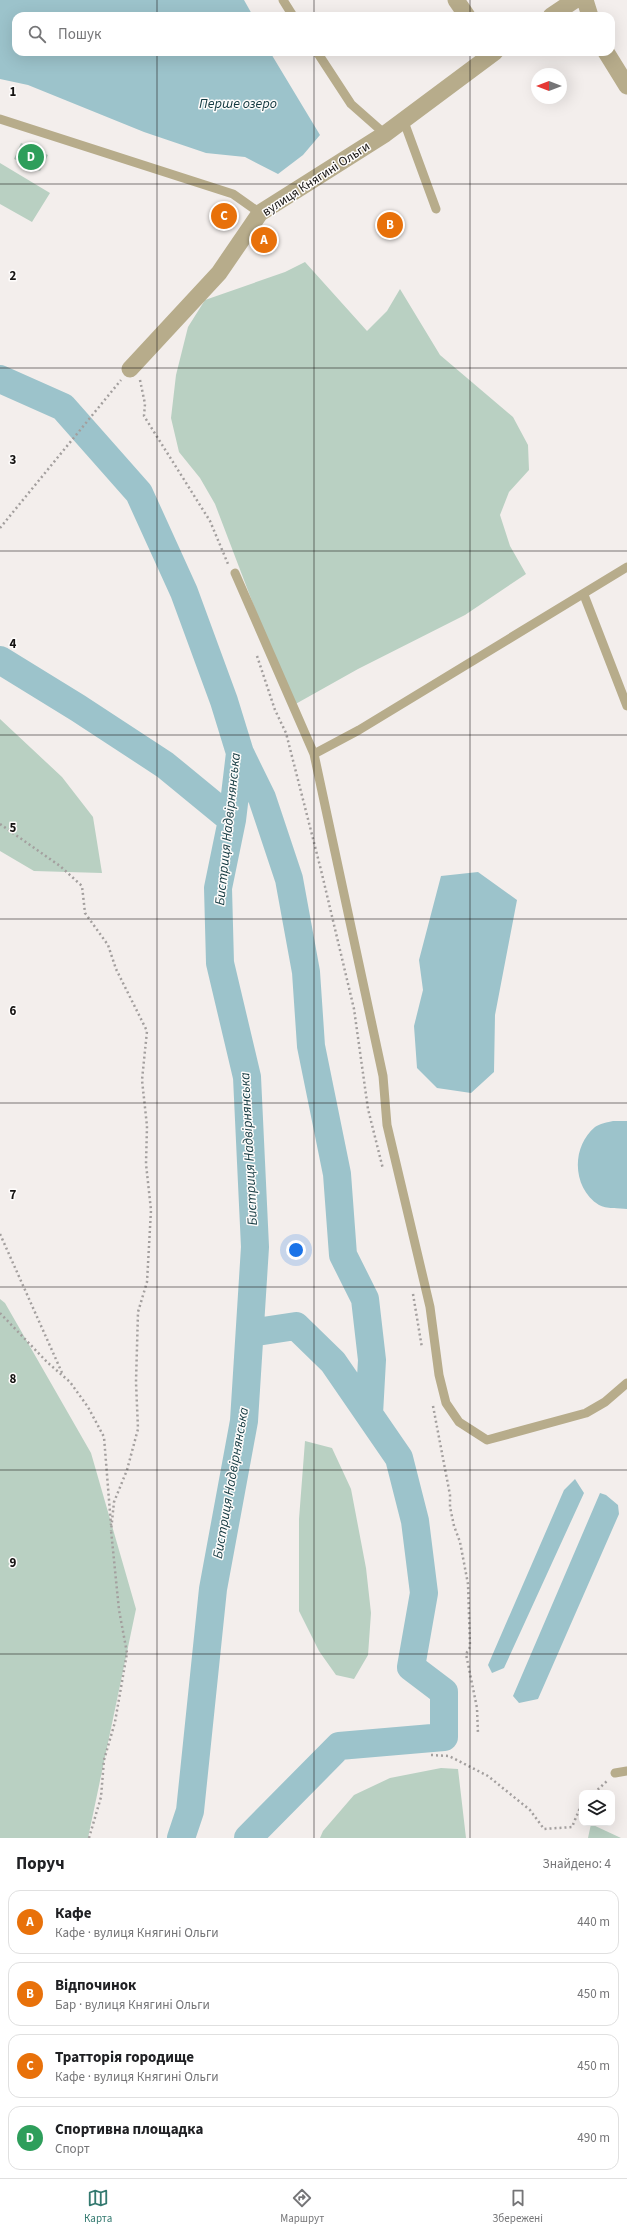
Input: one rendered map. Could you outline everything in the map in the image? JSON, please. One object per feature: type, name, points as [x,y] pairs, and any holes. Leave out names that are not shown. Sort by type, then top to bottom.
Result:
[{"type":"street","points":[[456,0],[464,12]]},
{"type":"street","points":[[557,12],[575,0]]},
{"type":"street","points":[[585,0],[589,12]]},
{"type":"street","name":"вулиця Княгині Ольги","points":[[134,372],[219,274],[260,213],[385,134],[488,56]]},
{"type":"street","points":[[608,56],[627,86]]},
{"type":"lane","points":[[283,0],[290,12]]},
{"type":"lane","points":[[320,56],[351,104],[385,134]]},
{"type":"lane","points":[[0,119],[233,194],[260,213]]},
{"type":"lane","points":[[403,119],[436,209]]},
{"type":"lane","points":[[314,754],[359,730],[584,595],[627,567]]},
{"type":"lane","points":[[233,572],[314,754],[383,1076],[387,1124],[430,1307],[439,1375],[446,1404],[459,1422],[487,1440],[586,1413],[605,1402],[627,1383]]},
{"type":"lane","points":[[584,595],[627,706]]},
{"type":"lane","points":[[615,1773],[627,1771]]},
{"type":"path","points":[[0,528],[134,372]]},
{"type":"path","points":[[134,372],[145,404],[144,416],[210,522],[233,572]]},
{"type":"path","points":[[255,649],[265,683],[286,733],[321,870],[354,1009],[368,1109],[384,1172]]},
{"type":"path","points":[[0,824],[60,866],[82,886],[85,913],[108,945],[116,969],[146,1031],[142,1080],[147,1126],[146,1164],[151,1210],[147,1282],[138,1312],[136,1382],[138,1428],[127,1470],[114,1502],[111,1531]]},
{"type":"path","points":[[0,1234],[63,1376]]},
{"type":"path","points":[[412,1287],[422,1350]]},
{"type":"path","points":[[0,1313],[47,1362],[70,1382],[88,1407],[104,1436],[119,1610],[126,1653],[116,1722],[104,1760],[101,1797],[89,1838]]},
{"type":"path","points":[[432,1398],[450,1495],[450,1508],[454,1526],[460,1542],[468,1584],[470,1647],[466,1654],[475,1694],[478,1734]]},
{"type":"path","points":[[431,1755],[449,1756],[488,1776],[530,1810],[544,1829],[572,1827],[579,1810]]},
{"type":"path","points":[[597,1790],[615,1773]]},
{"type":"green space","points":[[21,143],[48,155],[40,171],[14,159]]},
{"type":"green space","points":[[0,163],[50,193],[32,222],[0,204]]},
{"type":"green space","points":[[305,262],[367,331],[387,311],[400,289],[440,355],[513,417],[528,445],[529,470],[509,492],[500,515],[510,546],[526,574],[465,615],[358,669],[292,706],[215,504],[200,478],[179,452],[171,418],[176,375],[188,327],[205,300],[285,272]]},
{"type":"green space","points":[[0,719],[62,777],[93,817],[102,873],[34,871],[0,851]]},
{"type":"green space","points":[[0,1299],[5,1303],[91,1453],[136,1609],[88,1838],[0,1838]]},
{"type":"green space","points":[[305,1441],[332,1448],[351,1489],[366,1568],[371,1613],[368,1655],[354,1679],[336,1675],[319,1651],[299,1611],[299,1519]]},
{"type":"green space","points":[[441,1768],[458,1769],[466,1838],[320,1838],[323,1831],[354,1795],[390,1778]]},
{"type":"green space","points":[[591,1826],[595,1826],[621,1838],[588,1838]]},
{"type":"water","name":"Перше озеро","points":[[0,0],[244,0],[251,12],[12,12],[12,56],[272,56],[320,135],[303,155],[278,174],[245,157],[206,153],[144,132],[28,85],[0,79]]},
{"type":"water","points":[[478,872],[517,900],[495,1015],[494,1072],[471,1093],[437,1088],[417,1068],[414,1026],[423,990],[419,960],[441,876]]},
{"type":"water","points":[[613,1121],[627,1121],[627,1209],[602,1206],[590,1198],[580,1178],[578,1167],[582,1145],[587,1135],[595,1127]]},
{"type":"water","points":[[575,1479],[584,1493],[504,1668],[492,1673],[488,1665],[564,1490]]},
{"type":"water","points":[[600,1493],[606,1495],[618,1505],[619,1514],[538,1699],[519,1703],[513,1696]]},
{"type":"waterway","name":"Бистриця Надвірнянська","points":[[0,379],[63,407],[139,493],[184,592],[224,701],[240,753],[232,820],[218,888],[220,963],[247,1077],[255,1247],[244,1421],[213,1589],[190,1811],[181,1838]]},
{"type":"waterway","points":[[0,660],[78,708],[165,765],[232,820]]},
{"type":"waterway","points":[[240,753],[262,798],[289,879],[306,972],[311,1046],[337,1174],[343,1255],[365,1299],[372,1360],[369,1414]]},
{"type":"waterway","points":[[248,1838],[339,1746],[444,1737],[444,1692],[411,1667],[424,1593],[415,1521],[399,1458],[333,1362],[296,1326],[250,1333]]},
{"type":"place","name":"Спортивна площадка","points":[[31,157]]},
{"type":"place","name":"Тратторія городище","points":[[224,216]]},
{"type":"place","name":"Відпочинок","points":[[390,225]]},
{"type":"place","name":"Кафе","points":[[264,240]]}]
